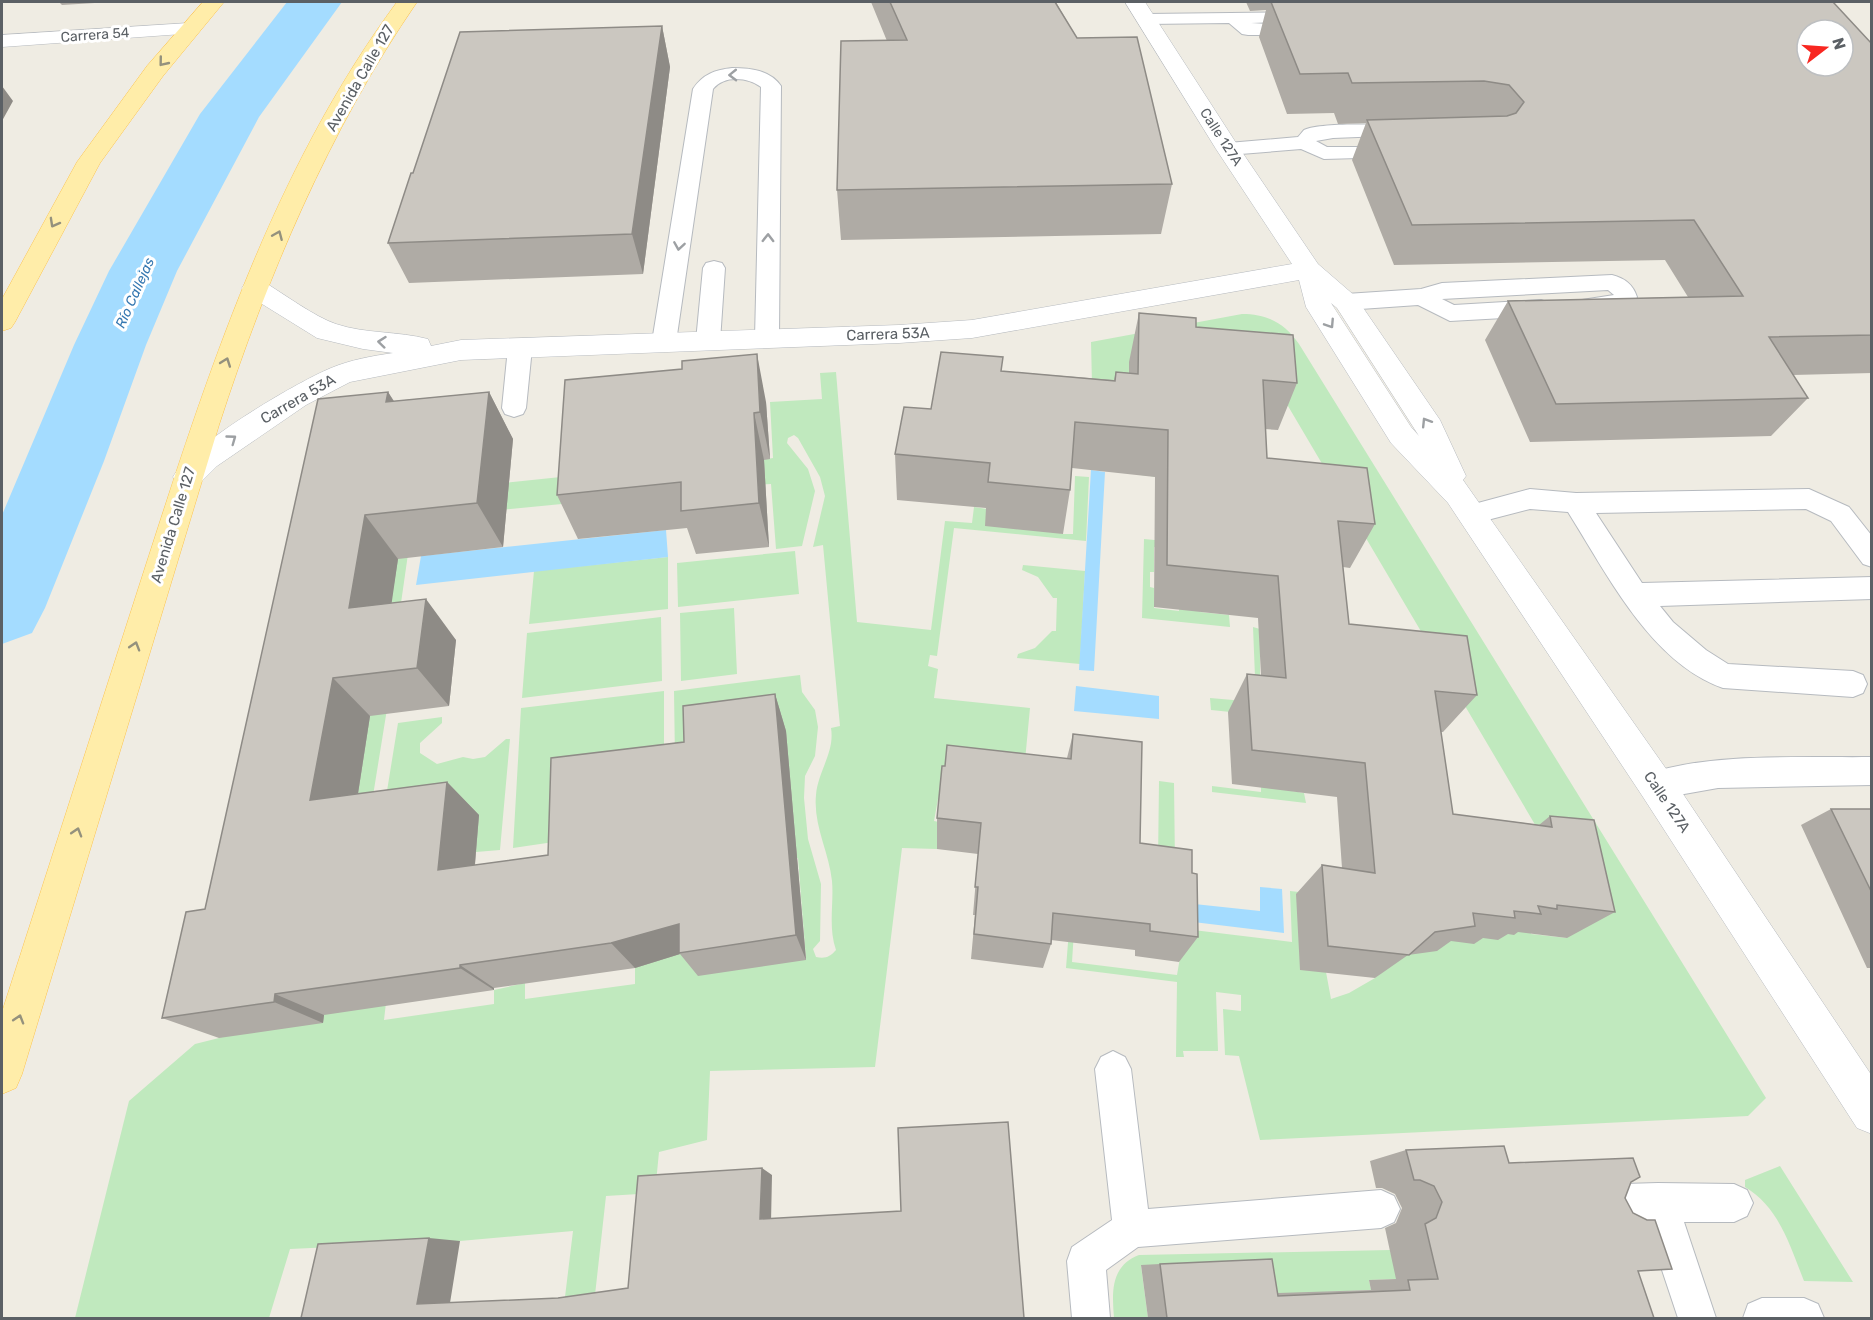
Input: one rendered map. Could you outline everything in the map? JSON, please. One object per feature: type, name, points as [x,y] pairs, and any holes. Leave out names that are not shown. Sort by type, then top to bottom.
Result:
[{"type":"main road","points":[[2,322],[89,162],[155,71],[214,2]]},
{"type":"main road","name":"Avenida Calle 127","points":[[2,1074],[220,377],[283,222],[338,111],[381,36],[407,2]]},
{"type":"street","name":"Calle 127A","points":[[1141,10],[1228,149],[1309,270],[1346,302],[1430,427],[1465,504]]},
{"type":"street","name":"Carrera 54","points":[[2,41],[189,29]]},
{"type":"street","name":"Carrera 53A","points":[[255,288],[308,322],[342,336],[461,350],[899,334],[972,329],[1309,270]]},
{"type":"street","name":"Calle 127A","points":[[1309,270],[1319,307],[1401,435],[1465,504],[1656,785],[1872,1113]]},
{"type":"street","name":"Carrera 53A","points":[[188,477],[207,458],[237,436],[328,380],[373,366],[461,350]]},
{"type":"lane","points":[[1141,10],[1322,23]]},
{"type":"lane","points":[[664,342],[703,89],[708,81],[727,74],[759,75],[768,80],[771,86],[767,338]]},
{"type":"lane","points":[[1228,149],[1304,143],[1310,135],[1333,132],[1420,140]]},
{"type":"lane","points":[[708,340],[714,268]]},
{"type":"lane","points":[[1346,302],[1422,297],[1442,291],[1612,282],[1623,288],[1626,295],[1625,300],[1611,304],[1450,313],[1422,297]]},
{"type":"lane","points":[[514,408],[520,348]]},
{"type":"lane","points":[[1465,504],[1530,499],[1576,503],[1809,499],[1840,514],[1872,556]]},
{"type":"lane","points":[[1576,503],[1635,596],[1663,630],[1696,659],[1723,676],[1853,684]]},
{"type":"lane","points":[[1635,596],[1872,588]]},
{"type":"lane","points":[[1656,785],[1718,774],[1872,771]]},
{"type":"lane","points":[[1113,1069],[1132,1229]]},
{"type":"lane","points":[[1658,1202],[1697,1318]]},
{"type":"lane","points":[[1591,1204],[1734,1203]]},
{"type":"lane","points":[[1091,1318],[1086,1261],[1132,1229],[1381,1209]]},
{"type":"lane","points":[[1762,1318],[1804,1318]]},
{"type":"green space","points":[[1251,314],[1275,321],[1288,330],[1299,344],[1766,1098],[1748,1116],[1260,1140],[1239,1056],[1225,1055],[1223,1009],[1241,1011],[1241,995],[1216,992],[1218,1051],[1183,1051],[1184,1057],[1176,1057],[1177,982],[1066,968],[1069,930],[1074,931],[1072,962],[1177,975],[1185,929],[1292,942],[1290,891],[1335,896],[1326,972],[1331,999],[1349,993],[1375,978],[1400,957],[1436,939],[1473,937],[1513,926],[1530,928],[1531,934],[1567,938],[1540,833],[1275,384],[1130,362],[1128,404],[1092,384],[1091,342]]},
{"type":"green space","points":[[836,372],[857,622],[931,630],[945,521],[972,523],[974,507],[987,509],[1063,534],[1073,534],[1075,476],[1089,477],[1086,541],[954,528],[937,656],[930,655],[928,666],[938,669],[934,698],[1030,708],[1023,782],[944,800],[938,799],[934,821],[939,822],[937,849],[902,848],[875,1067],[710,1071],[707,1140],[659,1152],[655,1193],[606,1196],[595,1295],[565,1297],[573,1231],[460,1241],[290,1249],[269,1318],[75,1318],[129,1101],[195,1044],[219,1038],[332,962],[389,977],[384,1020],[494,1004],[494,990],[525,983],[525,999],[635,984],[635,968],[638,966],[639,950],[806,960],[798,858],[781,860],[676,829],[674,691],[800,675],[802,692],[815,710],[818,727],[815,756],[805,776],[804,798],[808,839],[821,884],[820,941],[813,949],[816,957],[822,958],[836,950],[832,924],[832,881],[816,806],[817,786],[831,745],[831,728],[840,726],[823,545],[813,547],[825,496],[820,477],[798,438],[794,435],[788,438],[787,443],[808,469],[815,491],[802,546],[776,549],[771,484],[755,485],[753,461],[773,458],[770,402],[822,399],[820,373]]},
{"type":"green space","points":[[628,470],[572,503],[501,510],[474,486]]},
{"type":"green space","points":[[1141,470],[1191,474],[1192,516],[1187,516],[1186,550],[1154,547],[1154,572],[1150,572],[1150,587],[1154,588],[1154,608],[1179,611],[1179,599],[1199,602],[1200,612],[1229,615],[1230,627],[1142,618],[1144,539],[1175,542],[1175,479],[1141,475]]},
{"type":"green space","points":[[411,533],[394,652],[384,653],[401,534]]},
{"type":"green space","points":[[795,551],[799,594],[678,607],[677,563]]},
{"type":"green space","points":[[668,557],[668,609],[529,624],[534,571]]},
{"type":"green space","points":[[1023,565],[1085,571],[1080,664],[1017,658],[1018,654],[1035,648],[1052,631],[1056,631],[1057,598],[1053,598],[1038,577],[1022,570]]},
{"type":"green space","points":[[734,608],[737,674],[681,681],[680,613]]},
{"type":"green space","points":[[661,617],[662,681],[522,698],[527,633]]},
{"type":"green space","points":[[1253,627],[1260,629],[1260,715],[1211,710],[1210,698],[1256,702]]},
{"type":"green space","points":[[664,691],[664,781],[574,839],[513,848],[521,708]]},
{"type":"green space","points":[[387,709],[361,870],[346,873],[370,711]]},
{"type":"green space","points":[[442,717],[442,723],[420,743],[420,753],[437,764],[463,757],[473,759],[485,757],[506,739],[510,739],[500,850],[476,852],[381,828],[398,723]]},
{"type":"green space","points":[[1159,781],[1174,783],[1175,865],[1158,862]]},
{"type":"green space","points":[[1212,786],[1261,792],[1261,786],[1304,793],[1306,803],[1212,792]]},
{"type":"green space","points":[[1780,1166],[1853,1282],[1804,1281],[1775,1216],[1757,1195],[1745,1187],[1745,1180]]},
{"type":"green space","points":[[1390,1250],[1398,1279],[1369,1280],[1371,1290],[1250,1295],[1141,1266],[1148,1318],[1114,1318],[1113,1290],[1118,1273],[1130,1260],[1139,1255]]},
{"type":"water","points":[[1091,470],[1105,472],[1094,671],[1079,670]]},
{"type":"water","points":[[666,530],[668,557],[416,585],[421,556]]},
{"type":"water","points":[[1076,686],[1159,696],[1159,719],[1074,711]]},
{"type":"water","points":[[1260,887],[1282,889],[1284,933],[1185,921],[1185,903],[1260,911]]},
{"type":"building","points":[[890,2],[1055,2],[1077,38],[1137,37],[1172,184],[837,190],[841,41],[907,40]]},
{"type":"building","points":[[1271,2],[1833,2],[1848,18],[1795,18],[1795,78],[1855,78],[1855,26],[1872,44],[1872,335],[1769,337],[1808,398],[1556,404],[1508,301],[1743,296],[1694,220],[1412,225],[1367,120],[1507,116],[1516,113],[1524,102],[1509,85],[1484,81],[1352,83],[1348,73],[1300,74]]},
{"type":"building","points":[[662,26],[632,234],[388,243],[460,32]]},
{"type":"building","points":[[1139,313],[1196,318],[1196,327],[1293,335],[1297,383],[1263,380],[1267,458],[1367,468],[1375,524],[1338,521],[1349,624],[1467,636],[1477,695],[1435,691],[1453,814],[1552,827],[1550,816],[1594,820],[1615,912],[1557,905],[1557,909],[1538,906],[1541,914],[1514,911],[1515,918],[1473,913],[1475,926],[1435,932],[1409,955],[1328,946],[1322,865],[1375,873],[1365,763],[1252,750],[1247,674],[1286,678],[1278,576],[1167,565],[1168,430],[1075,422],[1070,490],[988,482],[990,463],[895,454],[904,407],[931,409],[941,352],[1003,357],[1001,371],[1115,381],[1116,372],[1138,374]]},
{"type":"building","points":[[757,354],[760,412],[754,413],[759,503],[681,511],[681,482],[557,495],[565,380],[682,369],[682,361]]},
{"type":"building","points":[[388,392],[386,402],[489,392],[477,503],[365,515],[349,608],[426,599],[417,668],[333,678],[310,800],[447,782],[438,870],[548,855],[551,758],[684,742],[683,706],[775,694],[796,935],[679,953],[679,924],[611,943],[460,965],[460,968],[275,994],[274,1002],[162,1018],[186,912],[205,909],[318,399]]},
{"type":"building","points":[[1073,734],[1142,742],[1140,843],[1192,850],[1192,873],[1197,874],[1198,937],[1150,931],[1150,924],[1053,913],[1051,944],[974,934],[978,887],[975,887],[981,823],[937,818],[942,766],[945,766],[947,745],[1071,759]]},
{"type":"building","points":[[1831,809],[1872,809],[1872,893]]},
{"type":"building","points":[[1008,1122],[1024,1318],[301,1318],[318,1244],[429,1238],[417,1304],[558,1298],[628,1288],[638,1176],[762,1168],[760,1219],[901,1211],[898,1128]]},
{"type":"building","points":[[1504,1146],[1509,1163],[1633,1158],[1640,1177],[1631,1182],[1625,1198],[1633,1213],[1647,1220],[1655,1220],[1672,1269],[1638,1271],[1654,1318],[1167,1318],[1160,1264],[1272,1259],[1278,1296],[1410,1290],[1408,1280],[1438,1279],[1425,1224],[1436,1218],[1442,1202],[1434,1186],[1414,1180],[1406,1150]]},
{"type":"waterway","name":"Río Callejas","points":[[2,608],[65,461],[110,345],[143,271],[230,114],[315,2]]}]
